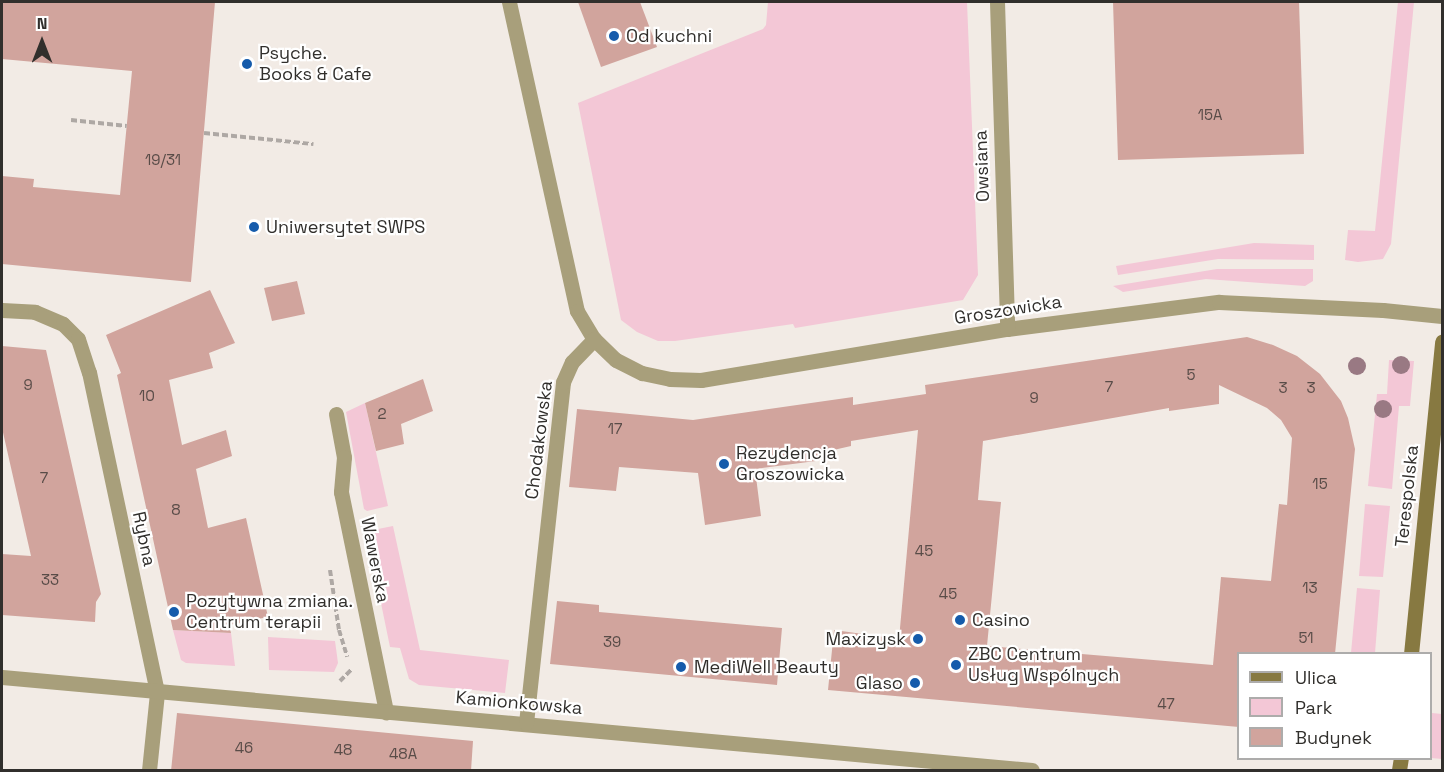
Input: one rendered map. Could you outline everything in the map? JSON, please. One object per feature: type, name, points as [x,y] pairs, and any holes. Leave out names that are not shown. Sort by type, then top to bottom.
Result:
[{"type":"street","points":[[509,2],[577,311],[594,339]]},
{"type":"street","name":"Owsiana","points":[[996,2],[1007,329]]},
{"type":"street","name":"Groszowicka","points":[[594,339],[616,360],[642,373],[670,379],[701,380],[1007,329],[1219,302],[1383,310],[1443,316]]},
{"type":"street","name":"Rybna","points":[[2,310],[35,312],[63,324],[78,339],[89,372],[157,693],[149,771]]},
{"type":"street","name":"Chodakowska","points":[[526,723],[562,382],[572,362],[594,339]]},
{"type":"street","name":"Terespolska","points":[[1411,652],[1443,342]]},
{"type":"street","name":"Wawerska","points":[[336,414],[344,457],[341,492],[386,712]]},
{"type":"street","name":"Kamionkowska","points":[[2,677],[157,693],[526,723],[1032,771]]},
{"type":"path","points":[[71,120],[127,126]]},
{"type":"path","points":[[204,133],[313,144]]},
{"type":"path","points":[[328,562],[339,630],[352,671],[340,681]]},
{"type":"green space","points":[[768,2],[967,2],[978,275],[963,300],[795,328],[793,324],[675,341],[658,341],[637,332],[621,320],[578,103],[763,29],[766,25]]},
{"type":"green space","points":[[1398,2],[1414,2],[1391,244],[1383,259],[1358,262],[1345,260],[1348,230],[1375,231]]},
{"type":"green space","points":[[1254,243],[1314,245],[1314,260],[1218,259],[1118,275],[1116,266]]},
{"type":"green space","points":[[1217,269],[1313,269],[1313,281],[1305,286],[1206,279],[1123,292],[1113,286]]},
{"type":"green space","points":[[1389,360],[1414,361],[1410,406],[1399,406],[1392,489],[1368,486],[1377,394],[1387,394]]},
{"type":"green space","points":[[365,403],[388,506],[367,511],[364,509],[346,412]]},
{"type":"green space","points":[[1365,504],[1390,506],[1383,577],[1359,576]]},
{"type":"green space","points":[[393,526],[420,650],[509,660],[505,693],[419,685],[409,679],[400,648],[390,647],[368,540],[373,530]]},
{"type":"green space","points":[[1357,588],[1380,590],[1375,652],[1351,652]]},
{"type":"green space","points":[[173,630],[231,633],[235,666],[186,663],[181,660]]},
{"type":"green space","points":[[268,637],[335,641],[338,663],[334,672],[269,670]]},
{"type":"green space","points":[[1432,713],[1442,714],[1442,759],[1432,758]]},
{"type":"building","points":[[2,2],[215,2],[191,282],[2,264],[2,176],[34,179],[33,187],[120,195],[132,71],[2,59]]},
{"type":"building","points":[[578,2],[640,2],[657,47],[601,67]]},
{"type":"building","points":[[1113,2],[1299,2],[1304,154],[1118,160]]},
{"type":"building","points":[[297,281],[305,314],[272,321],[264,288]]},
{"type":"building","points":[[210,290],[235,343],[209,353],[213,368],[169,380],[182,445],[226,430],[232,456],[196,469],[208,528],[246,518],[268,617],[229,625],[231,633],[173,630],[117,375],[121,373],[106,335]]},
{"type":"building","points":[[1247,337],[1297,356],[1320,374],[1341,401],[1348,418],[1355,449],[1335,652],[1237,652],[1237,727],[828,690],[834,630],[899,639],[918,430],[851,441],[851,446],[829,451],[831,459],[755,469],[761,516],[705,525],[698,473],[619,467],[616,491],[569,487],[577,409],[693,420],[853,397],[853,405],[926,394],[925,385]],"holes":[[[1219,385],[1267,408],[1281,420],[1292,438],[1287,505],[1279,504],[1271,581],[1221,577],[1213,665],[987,646],[1001,502],[978,500],[983,441],[1169,408],[1169,411],[1219,404]]]},
{"type":"building","points":[[2,346],[46,350],[101,594],[96,602],[95,622],[2,615],[2,554],[31,556],[2,428]]},
{"type":"building","points":[[423,379],[433,411],[401,424],[404,444],[376,451],[365,403]]},
{"type":"building","points":[[557,601],[599,605],[599,612],[782,628],[777,685],[550,664]]},
{"type":"building","points":[[177,713],[473,741],[471,771],[171,771]]},
{"type":"place","name":"Od kuchni","points":[[614,36]]},
{"type":"place","name":"Psyche. Books & Cafe","points":[[247,64]]},
{"type":"place","name":"Uniwersytet SWPS","points":[[254,227]]},
{"type":"place","name":"Rezydencja Groszowicka","points":[[724,464]]},
{"type":"place","name":"Pozytywna zmiana. Centrum terapii","points":[[174,612]]},
{"type":"place","name":"Casino","points":[[960,620]]},
{"type":"place","name":"Maxizysk","points":[[918,639]]},
{"type":"place","name":"ZBC Centrum Usług Wspólnych","points":[[956,665]]},
{"type":"place","name":"MediWell Beauty","points":[[681,667]]},
{"type":"place","name":"Glaso","points":[[915,683]]}]
